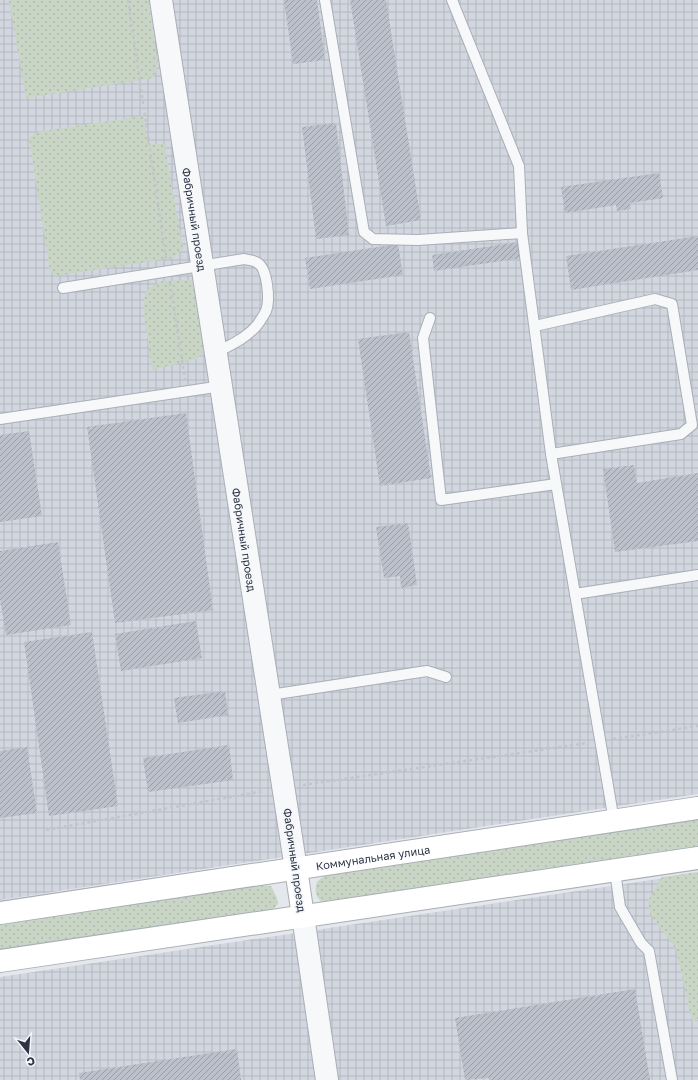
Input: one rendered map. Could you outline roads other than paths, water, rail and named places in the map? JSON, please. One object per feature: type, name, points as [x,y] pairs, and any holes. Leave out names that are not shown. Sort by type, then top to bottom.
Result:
[{"type":"main road","name":"Коммунальная улица","points":[[0,913],[698,808]]},
{"type":"main road","points":[[0,961],[698,858]]},
{"type":"main road","name":"Фабричный проезд","points":[[296,869],[303,916]]},
{"type":"street","name":"Фабричный проезд","points":[[161,0],[217,352],[296,869]]},
{"type":"street","name":"Фабричный проезд","points":[[303,916],[327,1080]]},
{"type":"lane","points":[[325,0],[364,232],[373,239],[418,240],[522,233]]},
{"type":"lane","points":[[452,0],[519,166],[522,233],[551,454],[614,821]]},
{"type":"lane","points":[[63,288],[244,259],[256,262],[263,268],[266,281],[268,298],[266,311],[257,326],[237,342],[217,352]]},
{"type":"lane","points":[[535,326],[655,299],[672,304],[692,425],[681,434],[551,454]]},
{"type":"lane","points":[[430,318],[423,338],[441,500],[556,484]]},
{"type":"lane","points":[[0,419],[222,386]]},
{"type":"lane","points":[[575,594],[698,575]]},
{"type":"lane","points":[[270,695],[427,671],[446,676]]},
{"type":"lane","points":[[614,870],[620,907],[641,943],[649,951],[672,1080]]}]
